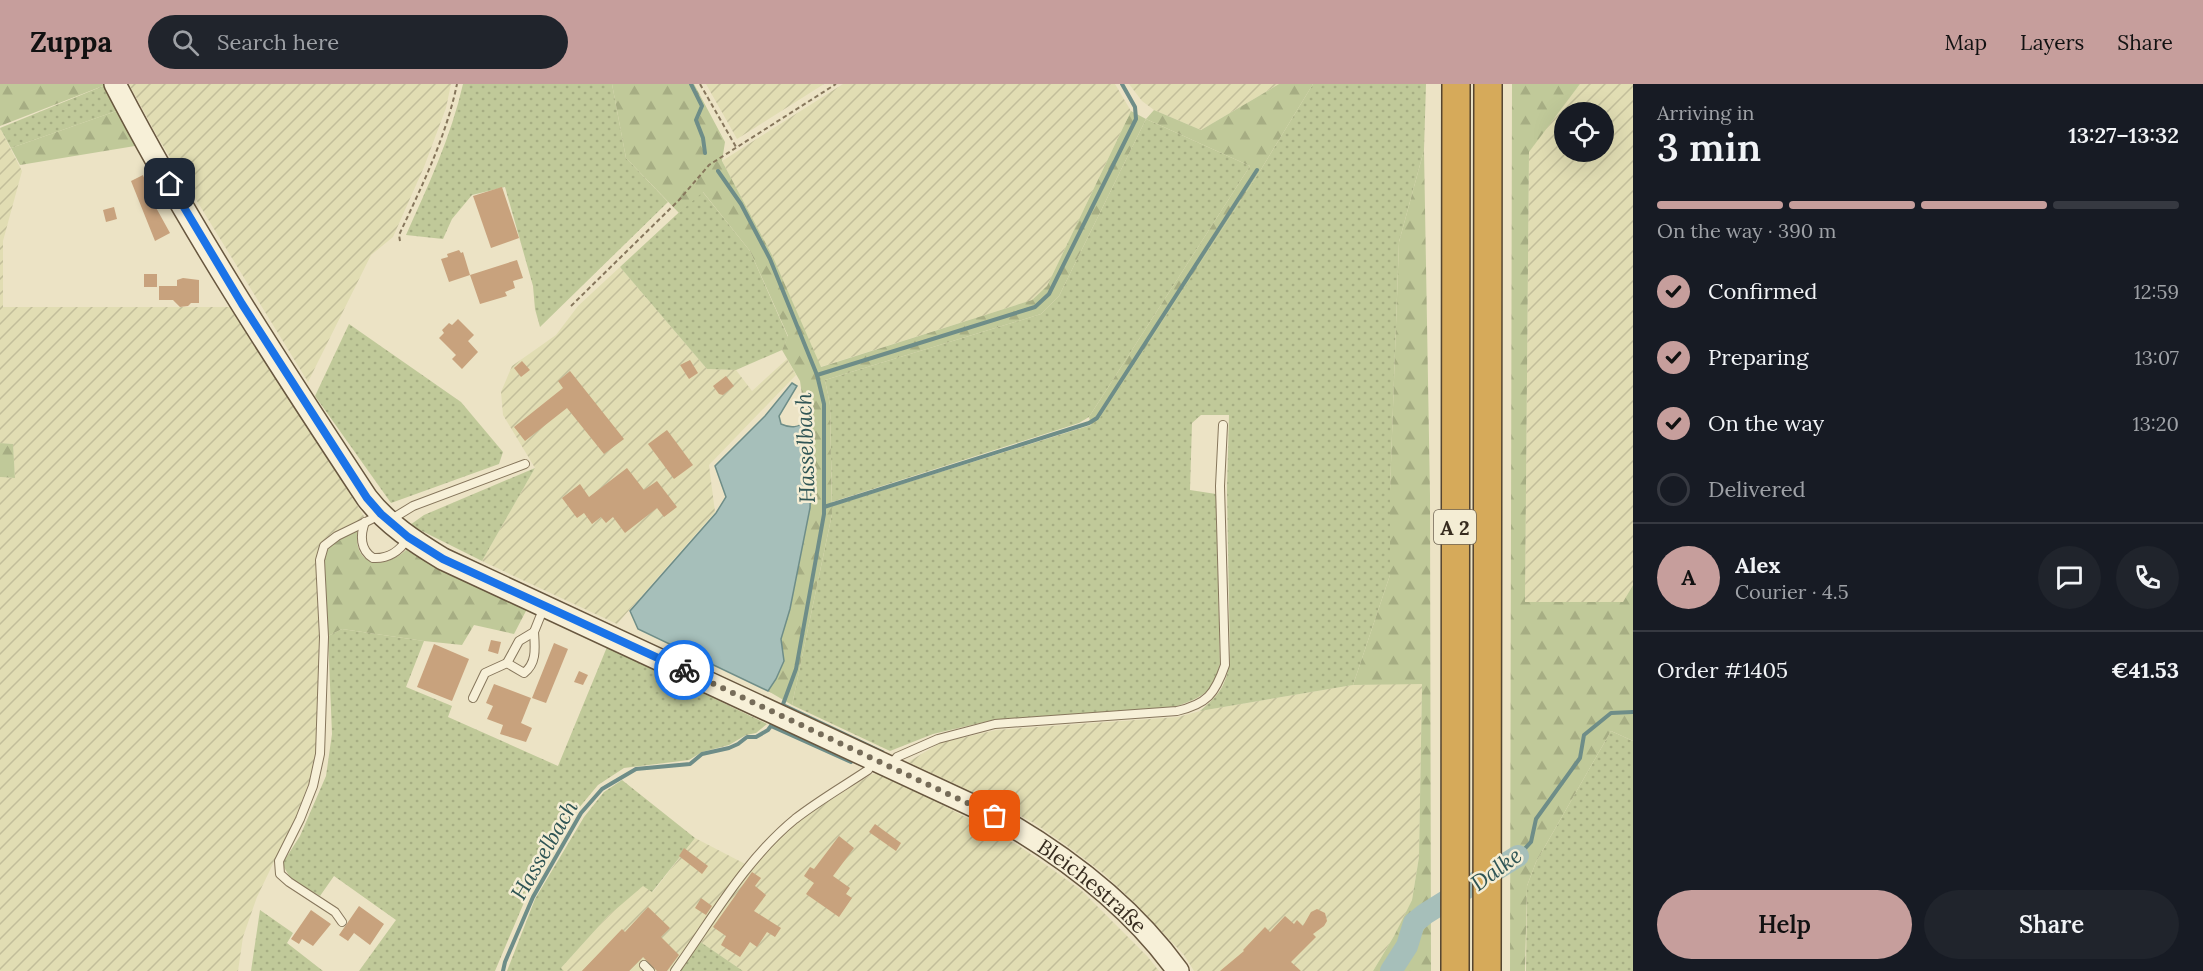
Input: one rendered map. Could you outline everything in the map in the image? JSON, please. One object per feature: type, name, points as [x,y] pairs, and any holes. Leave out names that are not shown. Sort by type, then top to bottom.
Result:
[{"type":"highway","name":"A 2","points":[[1455,84],[1455,971]]},
{"type":"highway","name":"A 2","points":[[1487,971],[1488,84]]},
{"type":"street","name":"Bleichestraße","points":[[115,84],[146,144],[242,304],[367,498],[378,519],[443,559],[995,816],[1059,856],[1125,911],[1161,948],[1178,971]]},
{"type":"lane","points":[[675,971],[744,874],[774,838],[796,819],[867,770],[938,739],[995,724],[1177,711],[1192,707],[1213,694],[1225,665],[1220,486],[1223,425]]},
{"type":"lane","points":[[342,922],[335,912],[280,874],[279,861],[313,786],[320,754],[324,637],[320,560],[324,546],[337,536],[378,519],[525,464]]},
{"type":"lane","points":[[378,519],[362,531],[365,551],[373,558],[387,556],[398,551],[408,537]]},
{"type":"lane","points":[[507,663],[524,673],[531,667],[535,654],[534,632],[544,606]]},
{"type":"lane","points":[[472,698],[484,673],[507,663],[519,641],[534,632]]},
{"type":"path","points":[[400,241],[399,235],[430,168],[448,118],[457,84]]},
{"type":"path","points":[[700,84],[736,147]]},
{"type":"path","points":[[571,306],[679,200],[709,165],[836,84]]},
{"type":"shaded area","points":[[129,84],[451,84],[446,108],[424,167],[393,237],[371,255],[308,382],[157,136]]},
{"type":"shaded area","points":[[706,84],[824,84],[737,139]]},
{"type":"shaded area","points":[[843,84],[1115,84],[1131,111],[1047,286],[1032,300],[820,367],[773,257],[722,161]]},
{"type":"shaded area","points":[[1129,84],[1279,84],[1201,130],[1154,110],[1142,101]]},
{"type":"shaded area","points":[[1580,84],[1633,84],[1633,585],[1623,602],[1525,602],[1529,151],[1554,118],[1554,162],[1614,162],[1614,102],[1566,102]]},
{"type":"shaded area","points":[[0,128],[22,171],[3,241],[3,307],[237,307],[365,518],[336,531],[323,542],[317,559],[319,639],[317,754],[313,772],[297,814],[257,897],[243,937],[238,971],[0,971],[0,477],[15,478],[13,444],[0,443]]},
{"type":"shaded area","points":[[620,267],[707,369],[736,370],[752,391],[787,359],[796,375],[709,465],[715,512],[617,624],[482,561],[535,468],[503,415],[501,392],[512,366],[556,335],[578,306]]},
{"type":"shaded area","points":[[1422,683],[1419,857],[1412,900],[1373,971],[1194,971],[1184,955],[1134,902],[1103,873],[1066,845],[1034,823],[1000,805],[908,762],[940,743],[996,730],[1178,717],[1200,711],[1353,685]]},
{"type":"shaded area","points":[[882,773],[1019,846],[1049,867],[1082,891],[1159,971],[743,971],[699,941],[678,971],[564,971],[561,968],[608,916],[643,885],[653,892],[695,838],[751,867],[797,821],[872,774]]},
{"type":"green space","points":[[0,84],[108,84],[0,126]]},
{"type":"green space","points":[[108,84],[122,109],[11,148],[0,128]]},
{"type":"green space","points":[[463,84],[612,84],[626,158],[668,202],[540,327],[535,309],[533,286],[505,187],[472,195],[452,219],[443,239],[406,235],[431,180]]},
{"type":"green space","points":[[612,84],[694,84],[725,142],[722,161],[773,257],[821,367],[1032,300],[1047,286],[1131,111],[1146,119],[1059,296],[1041,314],[825,380],[830,405],[832,514],[792,705],[768,691],[784,661],[781,639],[790,609],[810,508],[812,462],[800,381],[782,350],[788,336],[750,251],[703,192],[679,213],[626,158]]},
{"type":"green space","points":[[1279,84],[1313,84],[1260,171],[1100,418],[1091,425],[1089,417],[1250,166],[1146,119],[1154,110],[1201,130]]},
{"type":"green space","points":[[1313,84],[1426,84],[1424,150],[1399,242],[1390,490],[1390,575],[1353,685],[1200,711],[1220,690],[1226,679],[1230,663],[1227,489],[1229,415],[1201,415],[1192,423],[1190,490],[1216,494],[1220,664],[1214,684],[1206,692],[1175,707],[993,720],[933,734],[890,751],[792,705],[832,506],[1091,425],[1100,417],[1260,171]]},
{"type":"green space","points":[[1512,84],[1580,84],[1566,102],[1554,102],[1554,119],[1529,152],[1525,602],[1623,602],[1633,585],[1633,741],[1611,731],[1536,862],[1527,886],[1525,971],[1510,971]]},
{"type":"green space","points":[[122,109],[141,145],[20,165],[11,148]]},
{"type":"green space","points":[[1146,119],[1250,166],[1089,417],[1079,423],[832,502],[830,405],[825,380],[1041,314],[1059,296]]},
{"type":"green space","points":[[1424,150],[1430,495],[1431,971],[1373,971],[1412,900],[1419,857],[1422,684],[1353,685],[1390,575],[1390,490],[1399,242]]},
{"type":"green space","points":[[702,191],[750,251],[788,337],[782,350],[736,370],[707,369],[620,267]]},
{"type":"green space","points":[[349,324],[461,402],[503,452],[499,464],[391,503],[315,396]]},
{"type":"green space","points":[[0,443],[13,444],[15,478],[0,477]]},
{"type":"green space","points":[[535,468],[482,561],[410,525],[424,515]]},
{"type":"green space","points":[[358,528],[359,550],[370,561],[387,561],[406,550],[527,609],[514,634],[474,625],[462,645],[342,629],[328,636],[324,579],[325,557],[333,543]]},
{"type":"green space","points":[[342,629],[424,641],[406,687],[452,706],[448,717],[558,766],[607,647],[767,724],[756,733],[746,735],[729,745],[702,752],[689,760],[624,768],[598,785],[578,809],[531,886],[495,971],[359,971],[396,920],[334,876],[320,896],[291,879],[282,864],[300,836],[326,776],[332,734],[328,636]]},
{"type":"green space","points":[[1611,731],[1633,741],[1633,971],[1526,971],[1527,886],[1536,862]]},
{"type":"green space","points":[[622,780],[695,838],[652,892],[643,886],[608,916],[561,968],[564,971],[507,971],[535,899],[584,817],[604,792]]},
{"type":"green space","points":[[260,910],[293,933],[287,943],[323,971],[251,971]]},
{"type":"green space","points":[[699,941],[743,971],[678,971]]},
{"type":"water","points":[[792,383],[797,386],[779,416],[781,424],[792,427],[807,421],[812,462],[810,508],[790,609],[781,639],[784,661],[768,691],[638,629],[630,611],[716,513],[726,497],[715,466],[765,416]]},
{"type":"building","points":[[143,175],[154,204],[170,233],[155,241],[131,181]]},
{"type":"building","points":[[502,187],[519,238],[491,248],[473,196]]},
{"type":"building","points":[[114,207],[117,219],[106,222],[103,210]]},
{"type":"building","points":[[459,250],[463,252],[470,275],[449,282],[441,259]]},
{"type":"building","points":[[517,260],[523,278],[513,281],[515,288],[505,292],[507,296],[480,304],[470,275]]},
{"type":"building","points":[[144,274],[157,274],[157,287],[144,287]]},
{"type":"building","points":[[183,278],[199,280],[199,303],[180,307],[173,300],[159,300],[159,286],[177,286],[177,280]]},
{"type":"building","points":[[458,319],[474,335],[468,341],[478,352],[462,369],[452,359],[456,355],[439,338],[444,333],[442,330],[449,323],[452,325]]},
{"type":"building","points":[[690,360],[698,373],[689,379],[680,365]]},
{"type":"building","points":[[522,361],[530,370],[521,377],[514,368]]},
{"type":"building","points":[[570,371],[624,439],[604,454],[567,408],[525,441],[514,427],[563,388],[558,381]]},
{"type":"building","points":[[726,376],[734,386],[723,395],[719,394],[713,386]]},
{"type":"building","points":[[667,430],[693,465],[674,479],[648,444]]},
{"type":"building","points":[[627,468],[644,490],[657,481],[677,507],[664,517],[657,508],[625,533],[613,517],[606,523],[601,517],[592,524],[584,513],[577,518],[562,498],[580,484],[589,497]]},
{"type":"building","points":[[491,640],[501,642],[498,654],[488,651]]},
{"type":"building","points":[[554,643],[568,649],[546,703],[532,698]]},
{"type":"building","points":[[434,644],[469,659],[452,701],[417,687]]},
{"type":"building","points":[[579,671],[588,675],[583,685],[574,682]]},
{"type":"building","points":[[494,684],[531,698],[521,723],[532,728],[526,742],[500,734],[503,725],[487,719],[493,706],[486,703]]},
{"type":"building","points":[[875,824],[901,843],[896,851],[869,832]]},
{"type":"building","points":[[839,836],[854,848],[833,876],[850,888],[846,894],[852,898],[839,917],[806,894],[814,883],[804,876],[810,867],[814,869]]},
{"type":"building","points":[[684,848],[708,866],[702,874],[679,856]]},
{"type":"building","points":[[752,872],[761,878],[755,886],[766,895],[754,911],[781,928],[775,937],[767,932],[757,947],[750,942],[740,957],[721,945],[726,936],[713,927]]},
{"type":"building","points":[[701,898],[712,906],[706,915],[695,908]]},
{"type":"building","points":[[359,906],[384,924],[370,945],[354,933],[348,941],[339,935]]},
{"type":"building","points":[[648,907],[670,928],[661,937],[679,955],[667,971],[657,971],[643,957],[629,971],[582,971],[622,929],[625,932]]},
{"type":"building","points":[[1317,909],[1325,913],[1327,921],[1313,934],[1316,937],[1291,962],[1301,971],[1220,971],[1244,951],[1265,927],[1270,932],[1285,916],[1294,924],[1297,920],[1303,926],[1311,912]]},
{"type":"building","points":[[311,910],[331,924],[313,946],[302,939],[299,944],[291,939]]},
{"type":"waterway","name":"Hasselbach","points":[[691,84],[702,106],[696,120],[703,138],[705,153]]},
{"type":"waterway","points":[[817,375],[1035,307],[1049,294],[1136,119],[1135,107],[1122,84]]},
{"type":"waterway","points":[[824,507],[1089,423],[1097,418],[1257,170]]},
{"type":"waterway","name":"Hasselbach","points":[[718,171],[741,204],[770,259],[817,375],[824,404],[824,514],[796,669],[782,707]]},
{"type":"waterway","points":[[783,705],[882,752]]},
{"type":"waterway","name":"Dalke","points":[[1518,856],[1531,842],[1536,819],[1580,758],[1584,735],[1611,713],[1633,712]]},
{"type":"waterway","name":"Hasselbach","points":[[503,971],[533,897],[581,813],[602,789],[636,769],[690,764],[702,754],[729,748],[747,737],[756,737],[768,730],[773,723]]},
{"type":"waterway","points":[[771,726],[851,762]]},
{"type":"waterway","name":"Dalke","points":[[1391,971],[1407,946],[1414,923],[1518,856]]},
{"type":"way so far","points":[[684,670],[995,816]]},
{"type":"route","points":[[170,184],[299,395],[367,498],[381,514],[408,537],[443,559],[684,670]]}]
